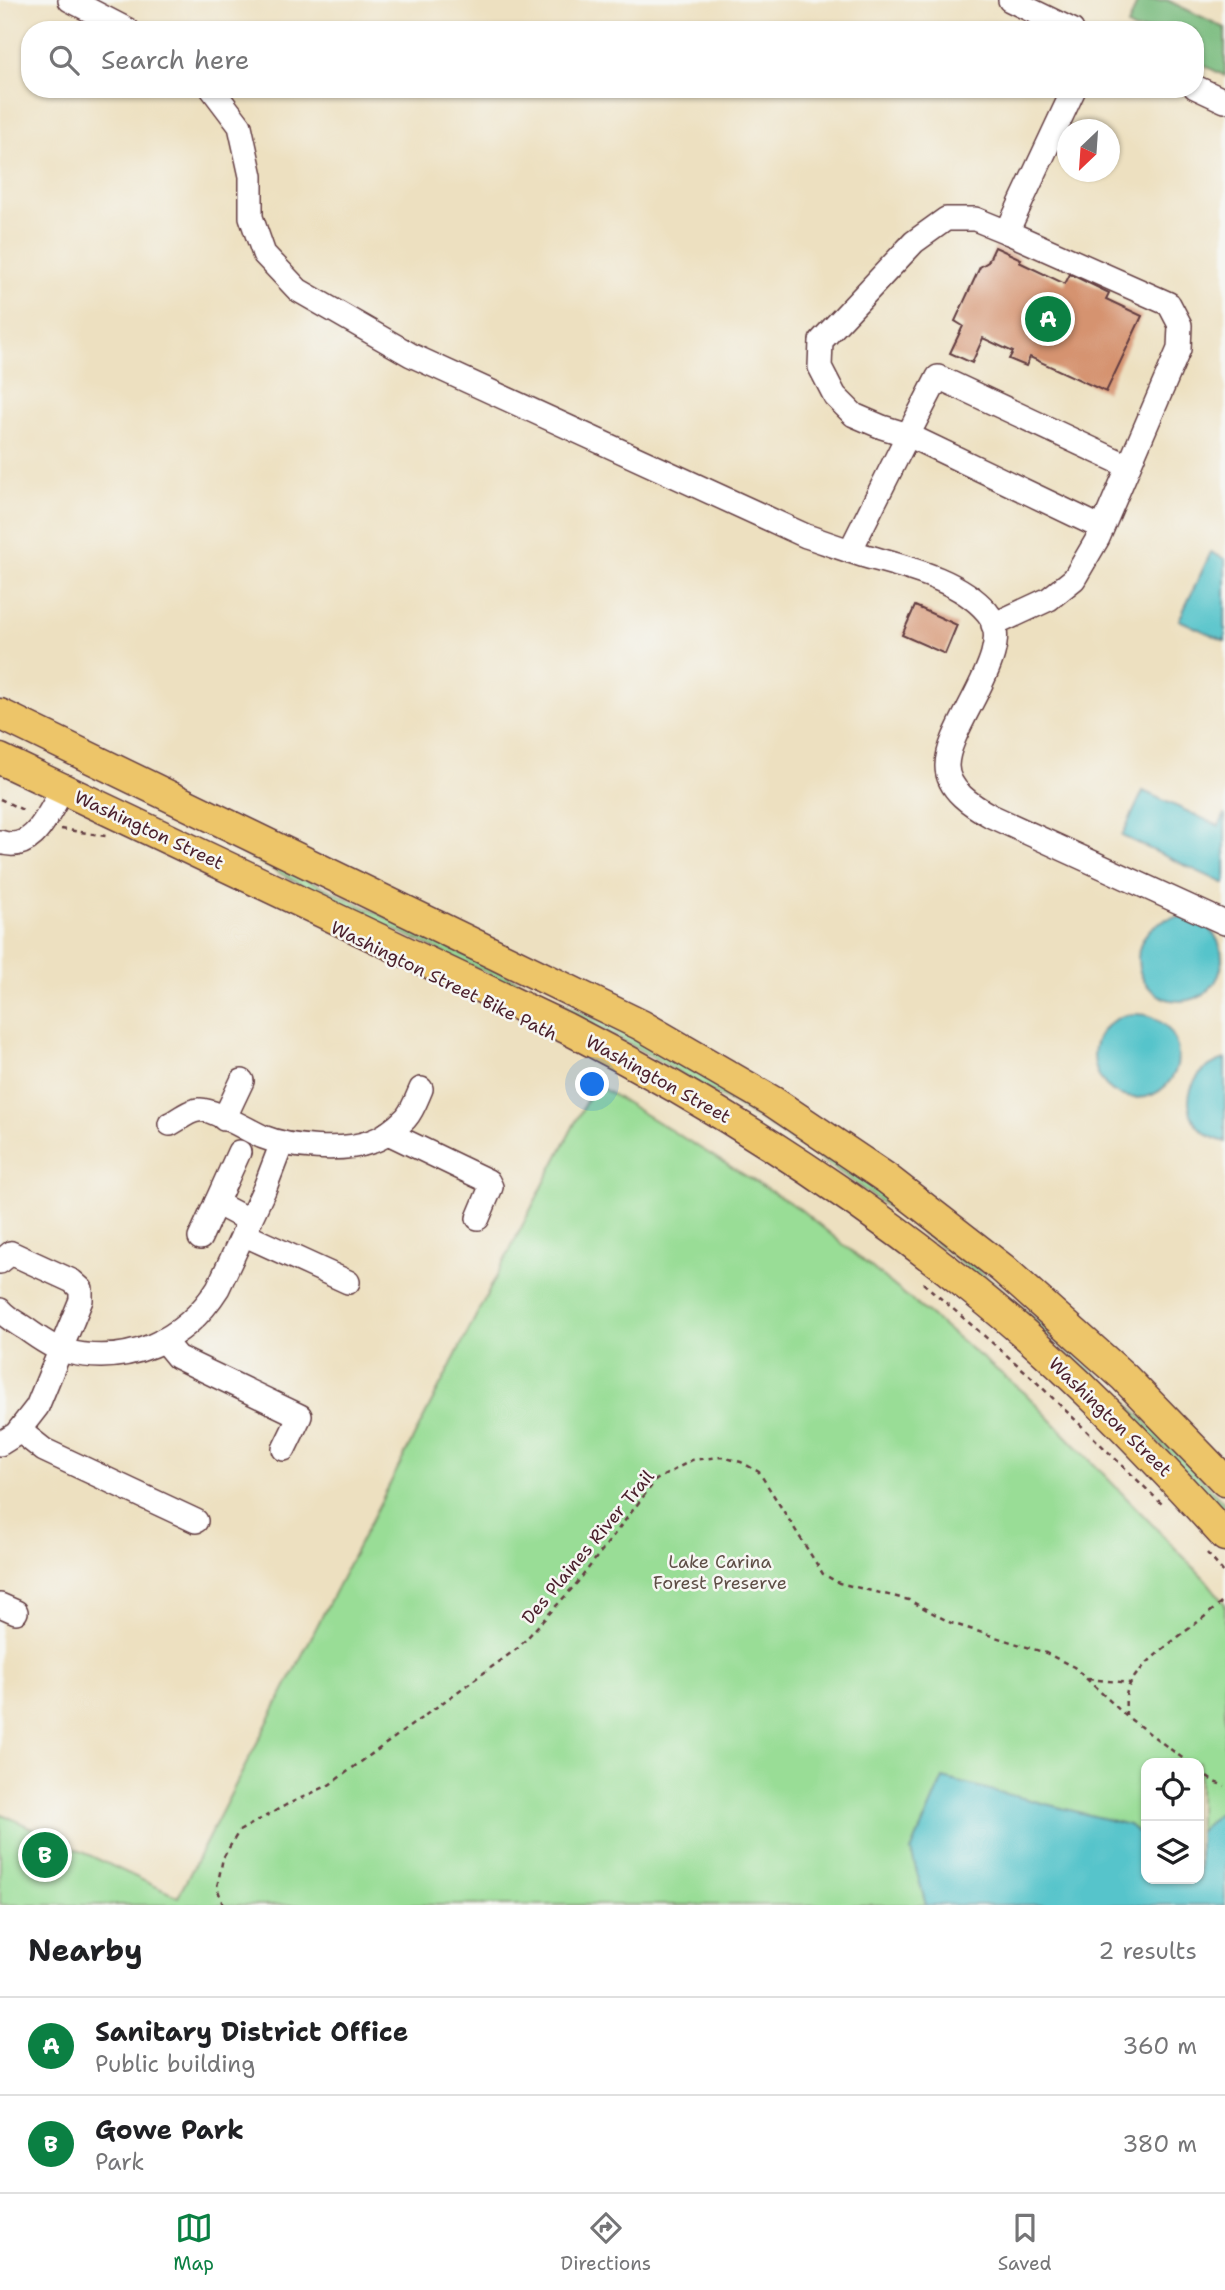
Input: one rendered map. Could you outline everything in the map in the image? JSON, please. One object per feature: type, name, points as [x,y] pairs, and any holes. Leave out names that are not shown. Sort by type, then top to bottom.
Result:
[{"type":"main road","name":"Washington Street","points":[[0,714],[630,1019],[772,1101],[887,1178],[1002,1268],[1124,1377],[1225,1481]]},
{"type":"main road","name":"Washington Street","points":[[0,759],[566,1028],[629,1060],[754,1133],[854,1200],[976,1292],[1113,1416],[1216,1545]]},
{"type":"street","points":[[70,0],[111,21]]},
{"type":"street","points":[[1010,0],[1053,21]]},
{"type":"street","points":[[1204,91],[1225,101]]},
{"type":"street","points":[[219,98],[240,126],[251,176],[251,217],[264,254],[298,290],[411,355],[806,536],[912,569],[958,589],[989,613],[997,634],[989,664],[953,740],[947,767],[954,787],[972,806],[991,816],[1225,923]]},
{"type":"street","points":[[1007,232],[1070,98]]},
{"type":"street","points":[[993,625],[1049,599],[1074,579],[1102,528],[1179,349],[1180,325],[1169,304],[975,219],[947,219],[914,242],[821,341],[820,367],[835,396],[854,415],[908,435],[1102,528]]},
{"type":"street","points":[[850,551],[938,377],[1128,466]]},
{"type":"street","points":[[0,842],[10,846],[24,843],[36,835],[63,789]]},
{"type":"street","points":[[224,1119],[242,1081]]},
{"type":"street","points":[[170,1124],[198,1109],[209,1111],[265,1138],[282,1143],[323,1147],[370,1143],[388,1133],[408,1116],[421,1089]]},
{"type":"street","points":[[388,1133],[488,1181],[491,1187],[478,1219]]},
{"type":"street","points":[[0,1310],[35,1336],[62,1350],[116,1355],[142,1350],[184,1328],[209,1302],[218,1288],[264,1190],[282,1143]]},
{"type":"street","points":[[200,1238],[239,1153]]},
{"type":"street","points":[[216,1203],[246,1227],[348,1282]]},
{"type":"street","points":[[0,1262],[11,1253],[72,1281],[81,1289],[81,1300],[37,1407],[20,1430],[0,1444]]},
{"type":"street","points":[[163,1340],[177,1357],[300,1416],[284,1449]]},
{"type":"street","points":[[20,1430],[44,1450],[196,1521]]},
{"type":"path","points":[[0,799],[62,830],[114,837]]},
{"type":"path","points":[[916,1277],[1026,1372],[1163,1505]]},
{"type":"path","name":"Des Plaines River Trail","points":[[223,1905],[217,1887],[223,1858],[239,1831],[329,1785],[517,1648],[577,1583],[656,1480],[692,1460],[722,1457],[741,1462],[759,1472],[823,1574],[839,1583],[909,1600],[951,1623],[1046,1653],[1074,1667],[1126,1716],[1182,1758]]},
{"type":"path","points":[[1216,1545],[1225,1574]]},
{"type":"path","points":[[1126,1716],[1125,1696],[1130,1683],[1150,1662],[1225,1599]]},
{"type":"path","points":[[1088,1679],[1130,1683]]},
{"type":"path","points":[[1204,1775],[1225,1786]]},
{"type":"green space","points":[[1138,0],[1167,0],[1225,28],[1225,76],[1204,66],[1204,21],[1130,21]]},
{"type":"green space","points":[[179,817],[622,1032],[707,1079],[779,1124],[849,1171],[982,1272],[1107,1383],[1225,1504],[1225,1512],[1115,1397],[1072,1357],[947,1251],[837,1170],[741,1108],[628,1043],[562,1008],[323,896],[177,819]]},
{"type":"green space","name":"Lake Carina Forest Preserve","points":[[595,1084],[800,1209],[1025,1393],[1206,1580],[1225,1604],[1225,1905],[0,1905],[0,1813],[178,1897]]},
{"type":"water","points":[[1211,552],[1225,559],[1225,641],[1179,620]]},
{"type":"water","points":[[1143,791],[1219,826],[1225,814],[1225,884],[1122,836]]},
{"type":"water","points":[[1180,917],[1196,920],[1210,929],[1219,943],[1222,959],[1219,975],[1210,989],[1196,998],[1180,1001],[1164,998],[1150,989],[1141,975],[1138,959],[1141,943],[1150,929],[1164,920]]},
{"type":"water","points":[[1136,1014],[1152,1017],[1166,1026],[1175,1040],[1178,1056],[1175,1072],[1166,1086],[1152,1095],[1136,1098],[1120,1095],[1106,1086],[1097,1072],[1094,1056],[1097,1040],[1106,1026],[1120,1017]]},
{"type":"water","points":[[1225,1059],[1225,1142],[1209,1136],[1198,1126],[1191,1114],[1189,1101],[1191,1088],[1198,1076],[1209,1066]]},
{"type":"water","points":[[943,1778],[1129,1825],[1141,1835],[1141,1884],[1204,1884],[1204,1827],[1217,1814],[1225,1811],[1225,1905],[926,1905],[911,1851]]},
{"type":"building","points":[[995,247],[1065,284],[1070,274],[1109,293],[1106,299],[1142,316],[1106,392],[1030,357],[1026,366],[1009,359],[1013,352],[983,338],[972,363],[950,353],[963,326],[955,321],[980,267],[988,262]]},
{"type":"building","points":[[915,606],[957,625],[945,654],[902,635]]},
{"type":"place","name":"Sanitary District Office","points":[[1048,319]]},
{"type":"place","name":"Gowe Park","points":[[45,1855]]}]
